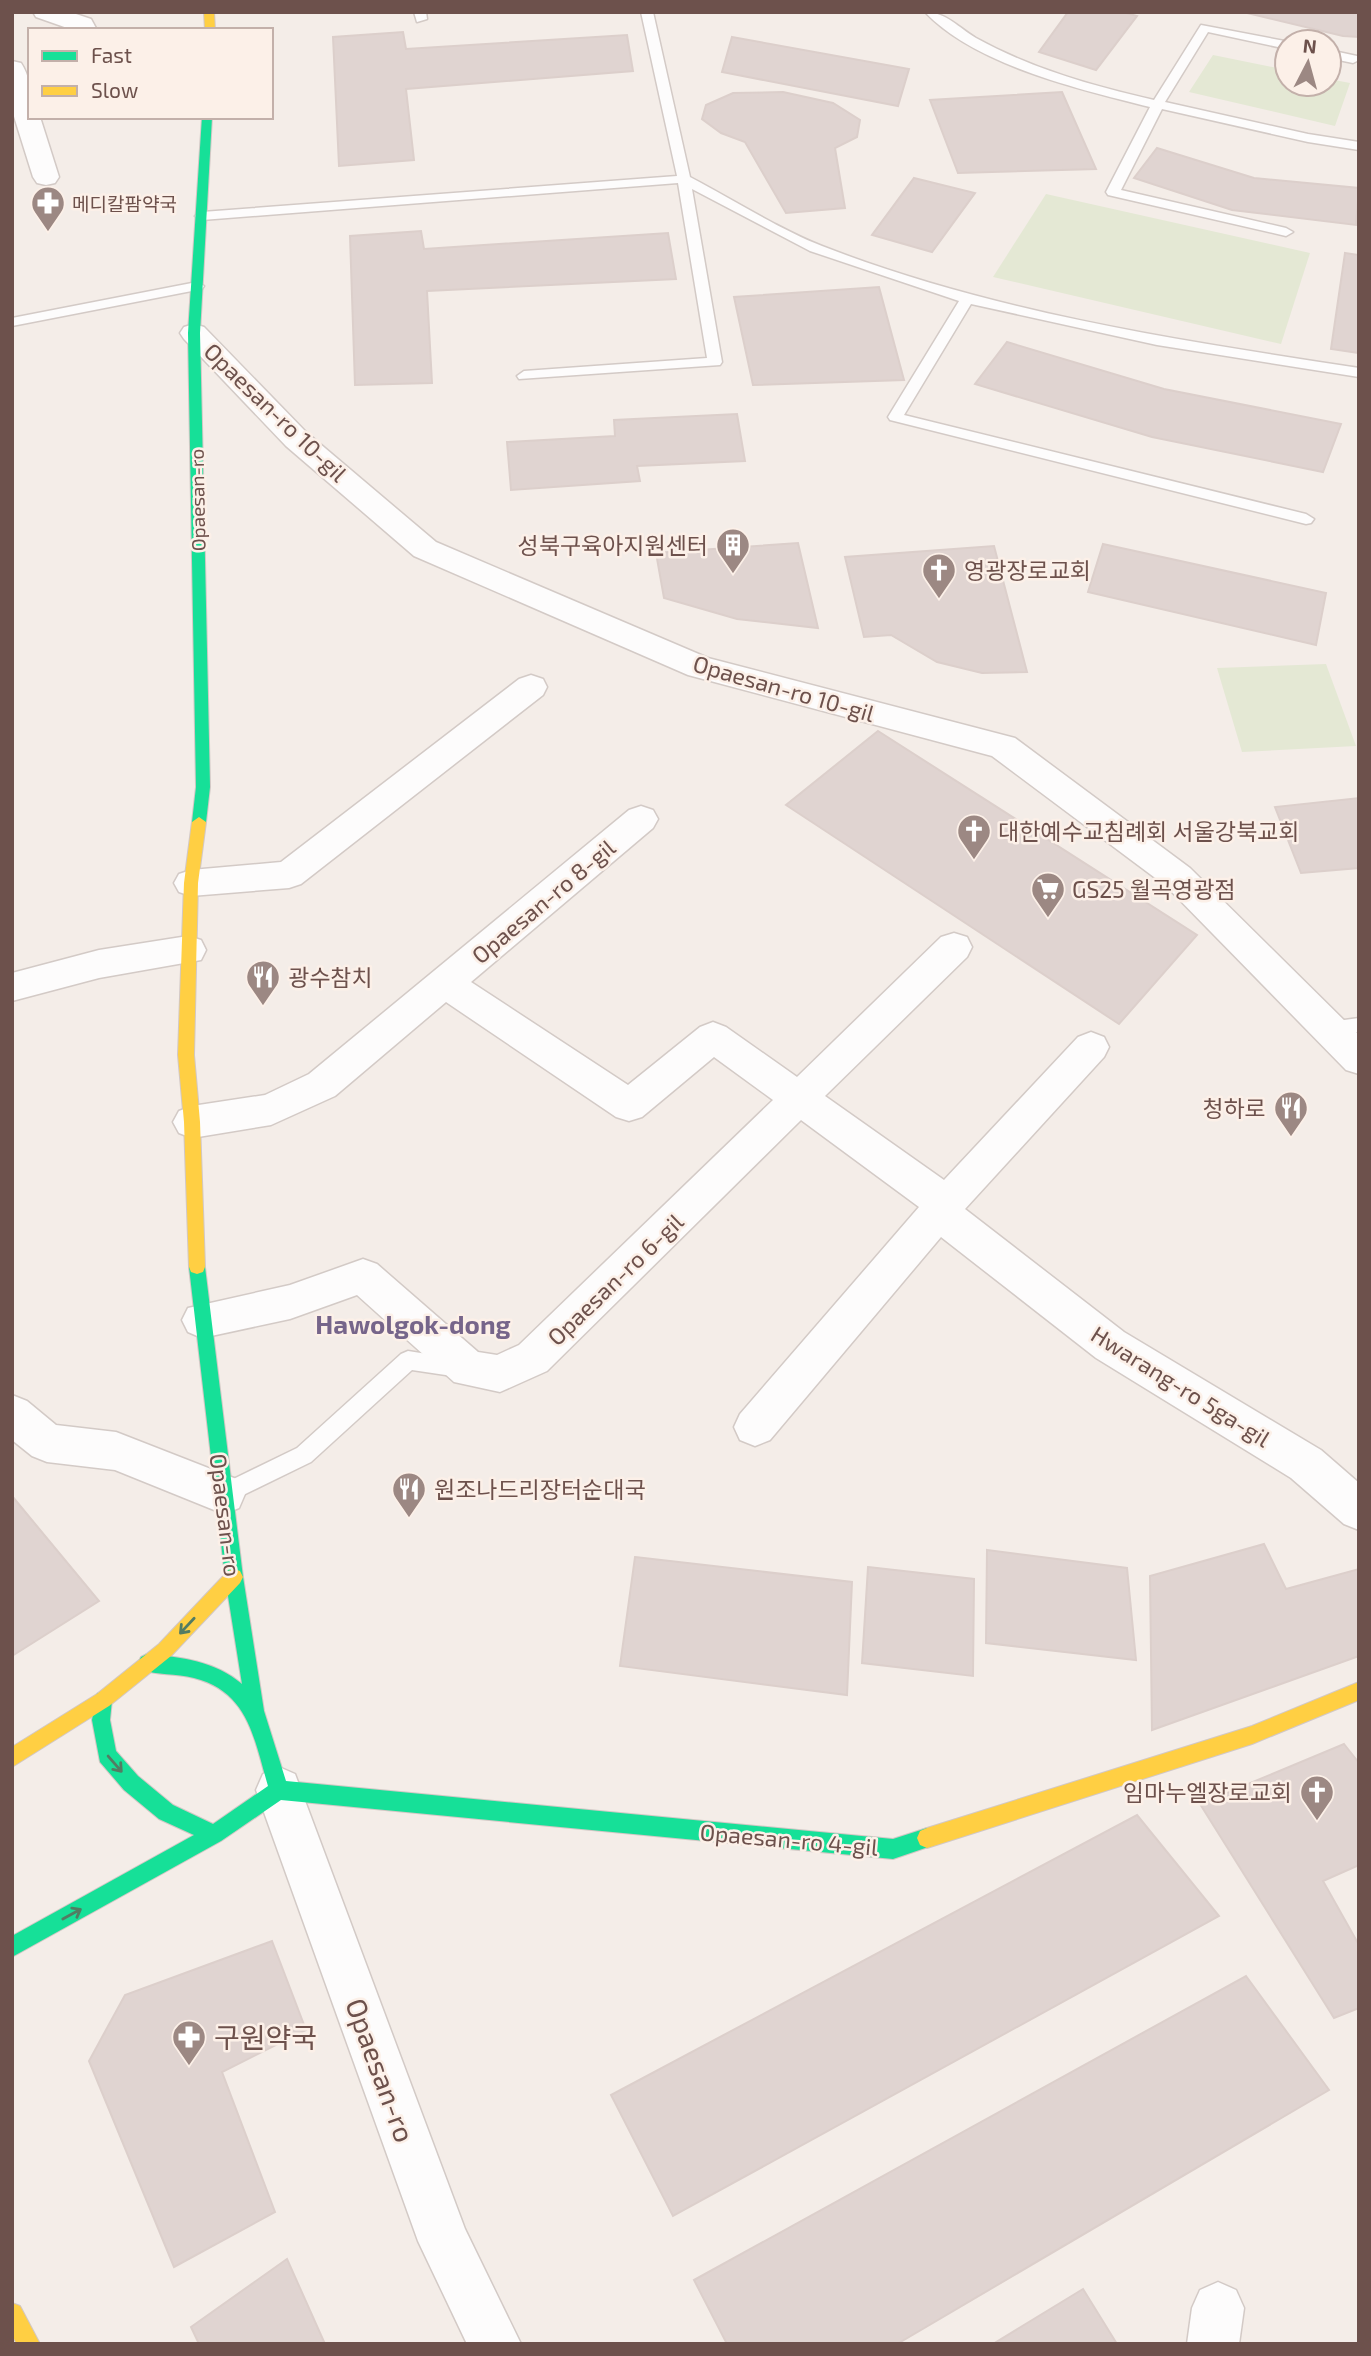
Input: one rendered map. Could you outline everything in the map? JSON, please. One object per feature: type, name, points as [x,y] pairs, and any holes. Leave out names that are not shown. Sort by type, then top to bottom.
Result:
[{"type":"main road","name":"Opaesan-ro","points":[[207,119],[194,333],[203,787],[191,883],[186,1055],[192,1122],[198,1287],[234,1577],[255,1711],[279,1790]]},
{"type":"main road","points":[[12,1758],[103,1700],[165,1650],[234,1577]]},
{"type":"main road","points":[[147,1663],[178,1665],[220,1675],[240,1690],[255,1711]]},
{"type":"main road","name":"Opaesan-ro 4-gil","points":[[279,1790],[893,1849],[1252,1735],[1359,1691]]},
{"type":"main road","points":[[103,1700],[101,1720],[107,1755],[131,1783],[166,1812],[214,1834]]},
{"type":"main road","points":[[12,1947],[214,1834],[279,1790]]},
{"type":"main road","points":[[12,2314],[29,2344]]},
{"type":"street","points":[[33,13],[82,24],[84,28]]},
{"type":"street","points":[[18,80],[28,115]]},
{"type":"street","points":[[29,119],[46,177]]},
{"type":"street","name":"Opaesan-ro 10-gil","points":[[194,333],[296,439],[425,549],[699,667],[1003,747],[1178,877],[1343,1026],[1359,1059]]},
{"type":"street","points":[[191,883],[289,875],[530,687]]},
{"type":"street","name":"Opaesan-ro 8-gil","points":[[192,1122],[271,1110],[322,1086],[641,819]]},
{"type":"street","name":"Opaesan-ro 6-gil","points":[[468,1369],[500,1374],[533,1358],[954,947]]},
{"type":"street","points":[[12,987],[93,963],[188,950]]},
{"type":"street","name":"Opaesan-ro 8-gil","points":[[445,983],[629,1106],[713,1037]]},
{"type":"street","name":"Hwarang-ro 5ga-gil","points":[[713,1037],[931,1192],[954,1225],[1110,1345],[1306,1464],[1359,1510]]},
{"type":"street","points":[[754,1427],[942,1208],[1091,1047]]},
{"type":"street","points":[[202,1320],[290,1302],[363,1276],[468,1369]]},
{"type":"street","points":[[12,1414],[47,1443],[116,1451],[224,1494]]},
{"type":"street","name":"Opaesan-ro","points":[[279,1790],[444,2241],[495,2344]]},
{"type":"lane","points":[[524,376],[715,362],[684,179],[647,12]]},
{"type":"lane","points":[[931,12],[952,31],[1009,60],[1080,83],[1158,104],[1359,146]]},
{"type":"lane","points":[[1273,42],[1205,28],[1158,104],[1113,192],[1286,232]]},
{"type":"lane","points":[[1343,58],[1353,60]]},
{"type":"lane","points":[[202,216],[684,179],[814,248],[967,299],[1157,341],[1359,373]]},
{"type":"lane","points":[[12,322],[197,286]]},
{"type":"lane","points":[[967,299],[895,417],[1306,519]]},
{"type":"lane","name":"Opaesan-ro 6-gil","points":[[224,1494],[304,1455],[408,1360],[468,1369]]},
{"type":"green space","points":[[1213,55],[1273,67],[1273,98],[1343,98],[1343,82],[1350,83],[1335,126],[1189,92]]},
{"type":"green space","points":[[1046,194],[1310,253],[1281,344],[993,277]]},
{"type":"green space","points":[[1326,664],[1356,746],[1242,752],[1217,668]]},
{"type":"building","points":[[1068,12],[1123,12],[1137,16],[1096,70],[1039,52]]},
{"type":"building","points":[[1243,12],[1359,12],[1359,37],[1343,36],[1343,28],[1310,28]]},
{"type":"building","points":[[403,32],[406,49],[627,35],[633,71],[406,89],[414,160],[339,166],[333,37]]},
{"type":"building","points":[[732,37],[909,69],[898,106],[722,72]]},
{"type":"building","points":[[783,92],[833,103],[860,120],[857,137],[835,148],[845,208],[786,213],[745,142],[721,133],[702,119],[706,105],[733,93]]},
{"type":"building","points":[[1062,92],[1096,169],[958,173],[930,100]]},
{"type":"building","points":[[1157,148],[1254,178],[1359,188],[1356,225],[1232,210],[1134,178]]},
{"type":"building","points":[[914,178],[975,193],[932,252],[872,235]]},
{"type":"building","points":[[421,231],[424,249],[668,233],[676,279],[427,291],[432,383],[355,385],[350,236]]},
{"type":"building","points":[[1345,253],[1359,255],[1359,353],[1331,349]]},
{"type":"building","points":[[879,287],[904,380],[753,385],[734,297]]},
{"type":"building","points":[[1007,342],[1164,389],[1341,424],[1323,472],[1152,437],[975,384]]},
{"type":"building","points":[[737,414],[745,461],[637,466],[640,481],[511,490],[507,442],[615,436],[614,420]]},
{"type":"building","name":"성북구육아지원센터","points":[[798,543],[818,628],[737,619],[664,598],[656,553]]},
{"type":"building","points":[[1103,544],[1326,593],[1316,645],[1088,592]]},
{"type":"building","points":[[994,546],[1027,672],[982,673],[937,662],[891,635],[864,637],[845,557]]},
{"type":"building","points":[[878,731],[1197,935],[1119,1024],[786,805]]},
{"type":"building","points":[[1359,798],[1359,868],[1301,873],[1275,807]]},
{"type":"building","points":[[12,1496],[99,1601],[12,1656]]},
{"type":"building","points":[[1264,1544],[1286,1589],[1359,1569],[1359,1656],[1152,1730],[1150,1576]]},
{"type":"building","points":[[987,1550],[1127,1568],[1136,1660],[986,1643]]},
{"type":"building","points":[[635,1557],[852,1582],[847,1695],[620,1666]]},
{"type":"building","points":[[868,1567],[974,1579],[973,1676],[862,1663]]},
{"type":"building","points":[[1344,1744],[1359,1763],[1359,1865],[1323,1881],[1359,1945],[1359,2008],[1334,2018],[1200,1804]]},
{"type":"building","points":[[1137,1815],[1219,1916],[673,2216],[611,2095]]},
{"type":"building","points":[[272,1941],[306,2030],[222,2072],[275,2212],[174,2267],[89,2061],[125,1995]]},
{"type":"building","points":[[1246,1976],[1329,2090],[897,2344],[727,2344],[694,2280]]},
{"type":"building","points":[[287,2259],[325,2344],[199,2344],[191,2327]]},
{"type":"building","points":[[1083,2289],[1117,2344],[993,2344]]},
{"type":"traffic: fast","points":[[199,822],[203,787],[194,333],[207,119]]},
{"type":"traffic: fast","points":[[197,1267],[234,1577],[255,1711],[279,1790]]},
{"type":"traffic: fast","points":[[147,1663],[180,1666],[207,1673],[232,1687],[255,1711]]},
{"type":"traffic: fast","points":[[103,1700],[101,1720],[107,1755],[131,1783],[166,1812],[214,1834]]},
{"type":"traffic: fast","points":[[279,1790],[893,1849],[927,1838]]},
{"type":"traffic: fast","points":[[12,1947],[214,1834],[279,1790]]},
{"type":"traffic: slow","points":[[209,12],[210,28]]},
{"type":"traffic: slow","points":[[197,1267],[192,1122],[186,1055],[191,883],[199,822]]},
{"type":"traffic: slow","points":[[12,1758],[103,1700],[165,1650],[234,1577]]},
{"type":"traffic: slow","points":[[927,1838],[1252,1735],[1359,1691]]},
{"type":"traffic: slow","points":[[12,2314],[29,2344]]},
{"type":"place","name":"메디칼팜약국","points":[[48,233]]},
{"type":"place","name":"성북구육아지원센터","points":[[733,575]]},
{"type":"place","name":"영광장로교회","points":[[939,600]]},
{"type":"place","name":"대한예수교침례회 서울강북교회","points":[[974,861]]},
{"type":"place","name":"GS25 월곡영광점","points":[[1048,919]]},
{"type":"place","name":"광수참치","points":[[263,1007]]},
{"type":"place","name":"청하로","points":[[1291,1138]]},
{"type":"place","name":"원조나드리장터순대국","points":[[409,1519]]},
{"type":"place","name":"임마누엘장로교회","points":[[1317,1822]]},
{"type":"place","name":"구원약국","points":[[189,2067]]},
{"type":"district","name":"Hawolgok-dong","points":[[413,1323]]}]
